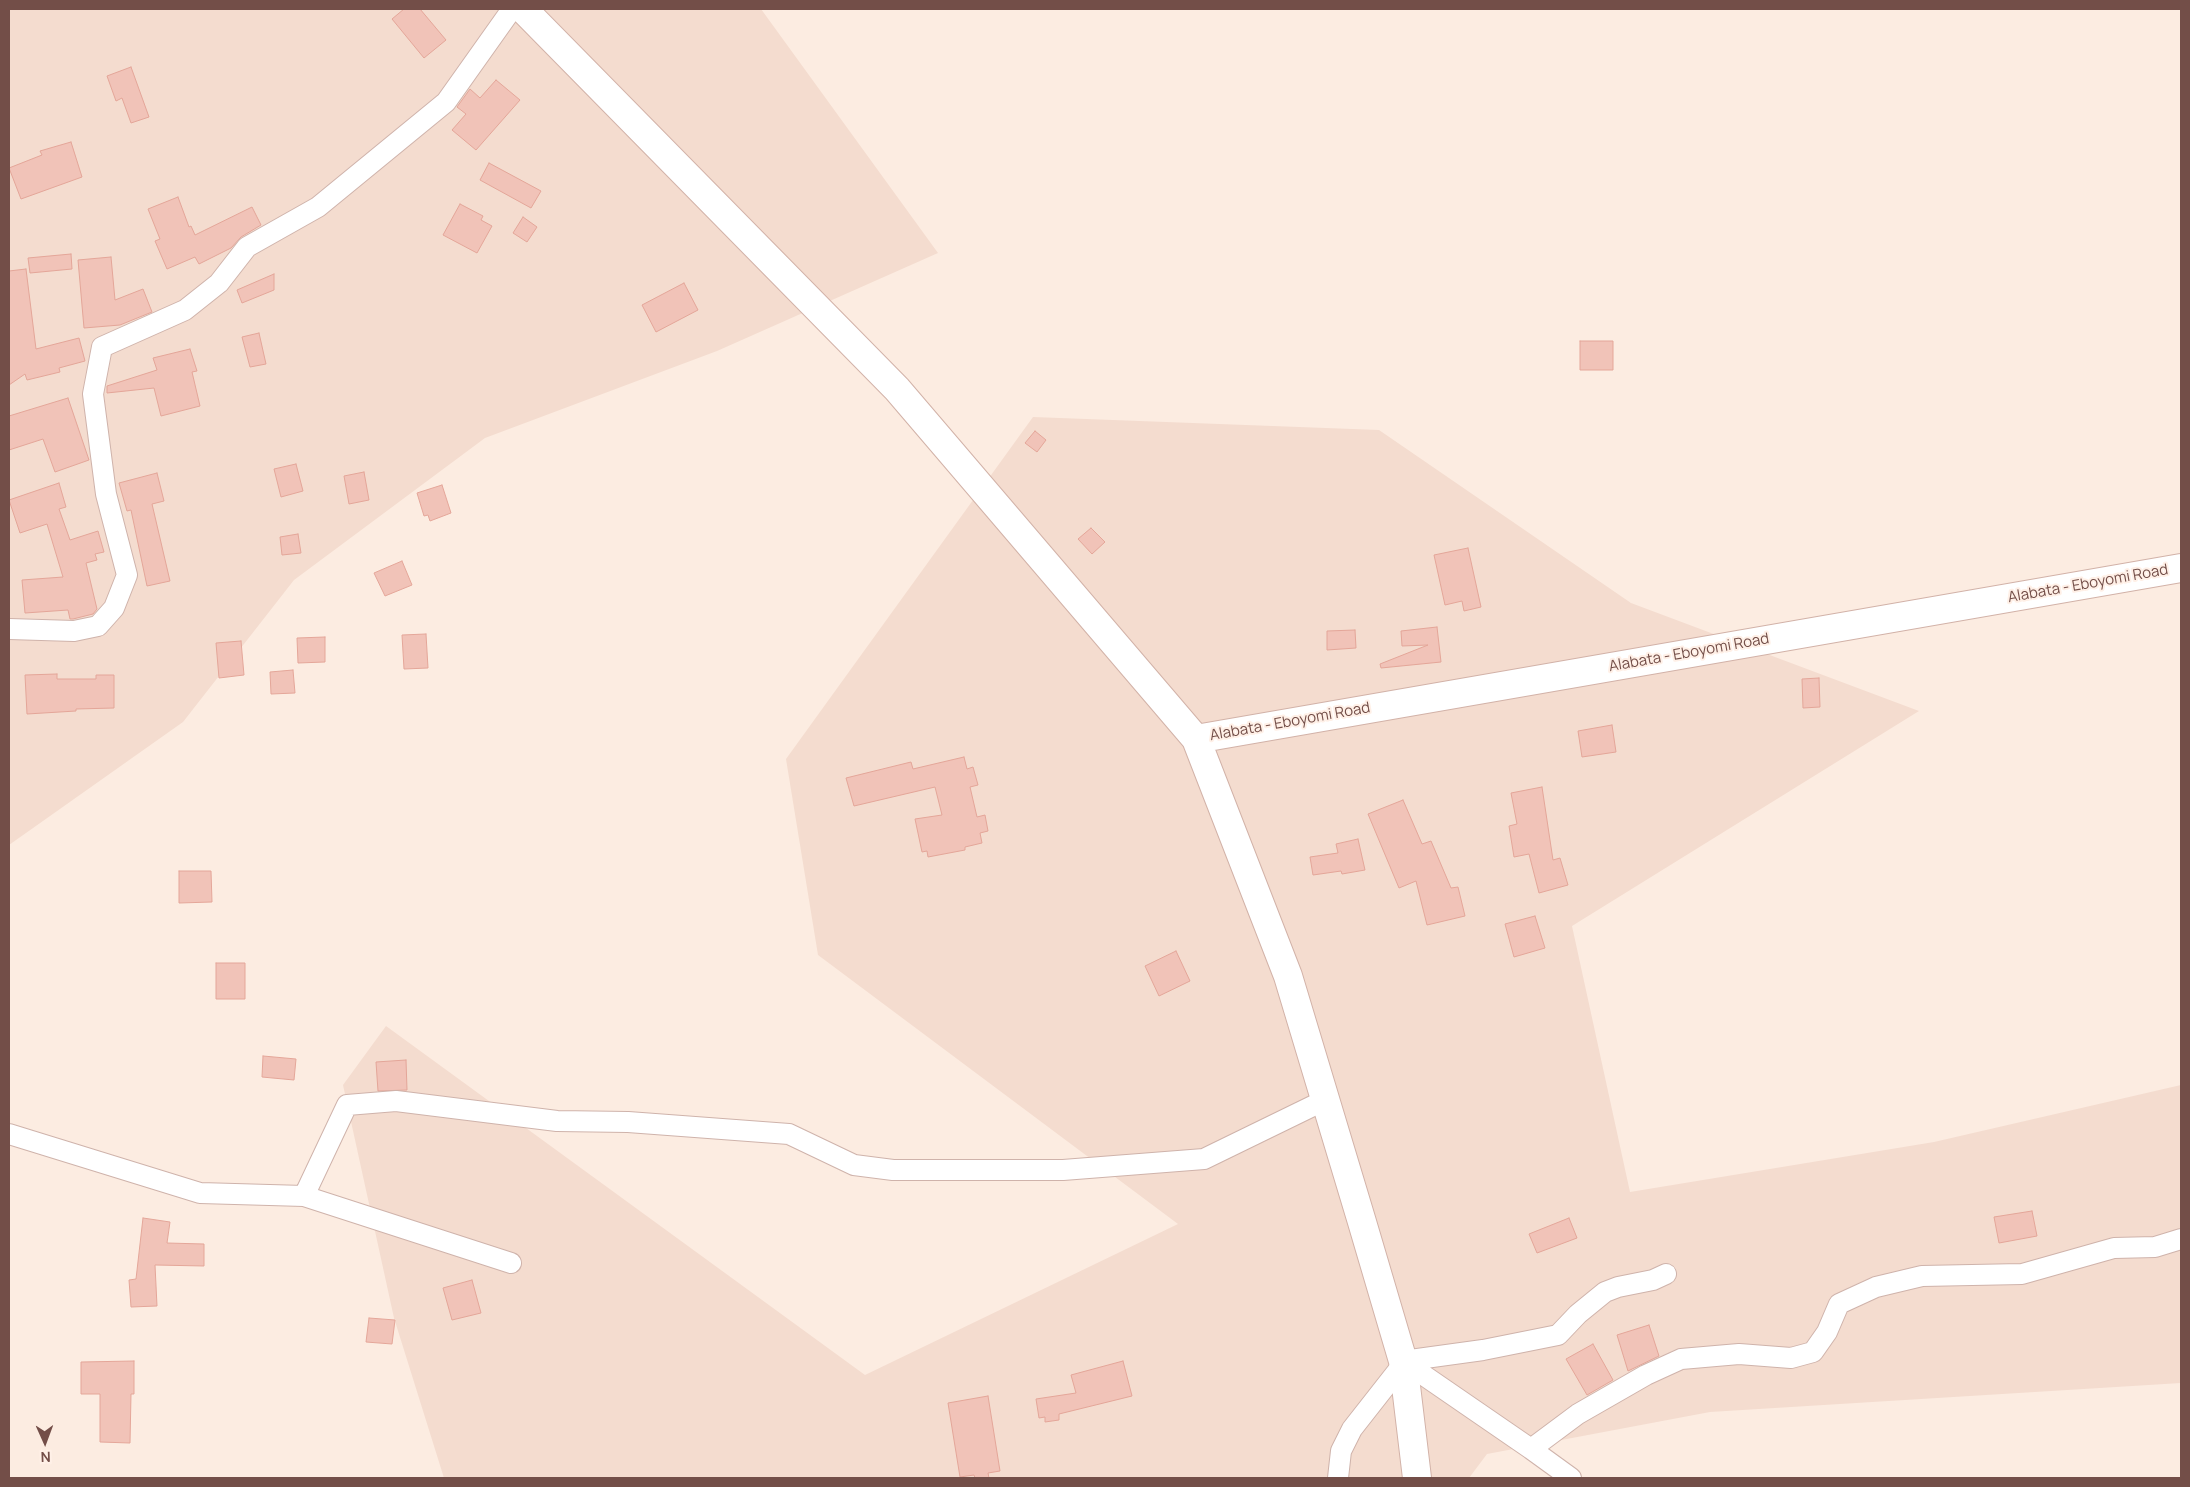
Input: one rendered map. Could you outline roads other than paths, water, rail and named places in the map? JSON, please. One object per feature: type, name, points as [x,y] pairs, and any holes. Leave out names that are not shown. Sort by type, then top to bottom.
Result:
[{"type":"main road","points":[[522,9],[898,389],[1196,739],[1288,976],[1403,1363],[1417,1478]]},
{"type":"main road","name":"Alabata - Eboyomi Road","points":[[1196,739],[2181,568]]},
{"type":"street","points":[[9,630],[74,632],[98,626],[114,608],[127,575],[106,494],[93,394],[102,347],[185,310],[219,283],[247,247],[318,207],[446,102],[512,9]]},
{"type":"street","points":[[304,1196],[348,1105],[396,1101],[557,1121],[628,1122],[789,1134],[854,1165],[893,1170],[1062,1170],[1204,1159],[1325,1100]]},
{"type":"street","points":[[9,1134],[200,1193],[304,1196],[511,1263]]},
{"type":"street","points":[[1531,1449],[1578,1414],[1646,1375],[1681,1359],[1738,1354],[1792,1358],[1813,1352],[1827,1332],[1839,1304],[1876,1288],[1922,1276],[2022,1274],[2114,1248],[2155,1247],[2181,1239]]},
{"type":"street","points":[[1338,1478],[1341,1451],[1352,1429],[1374,1404],[1403,1363],[1558,1335],[1578,1314],[1605,1292],[1618,1287],[1653,1280],[1666,1274]]},
{"type":"street","points":[[1403,1363],[1571,1478]]}]
